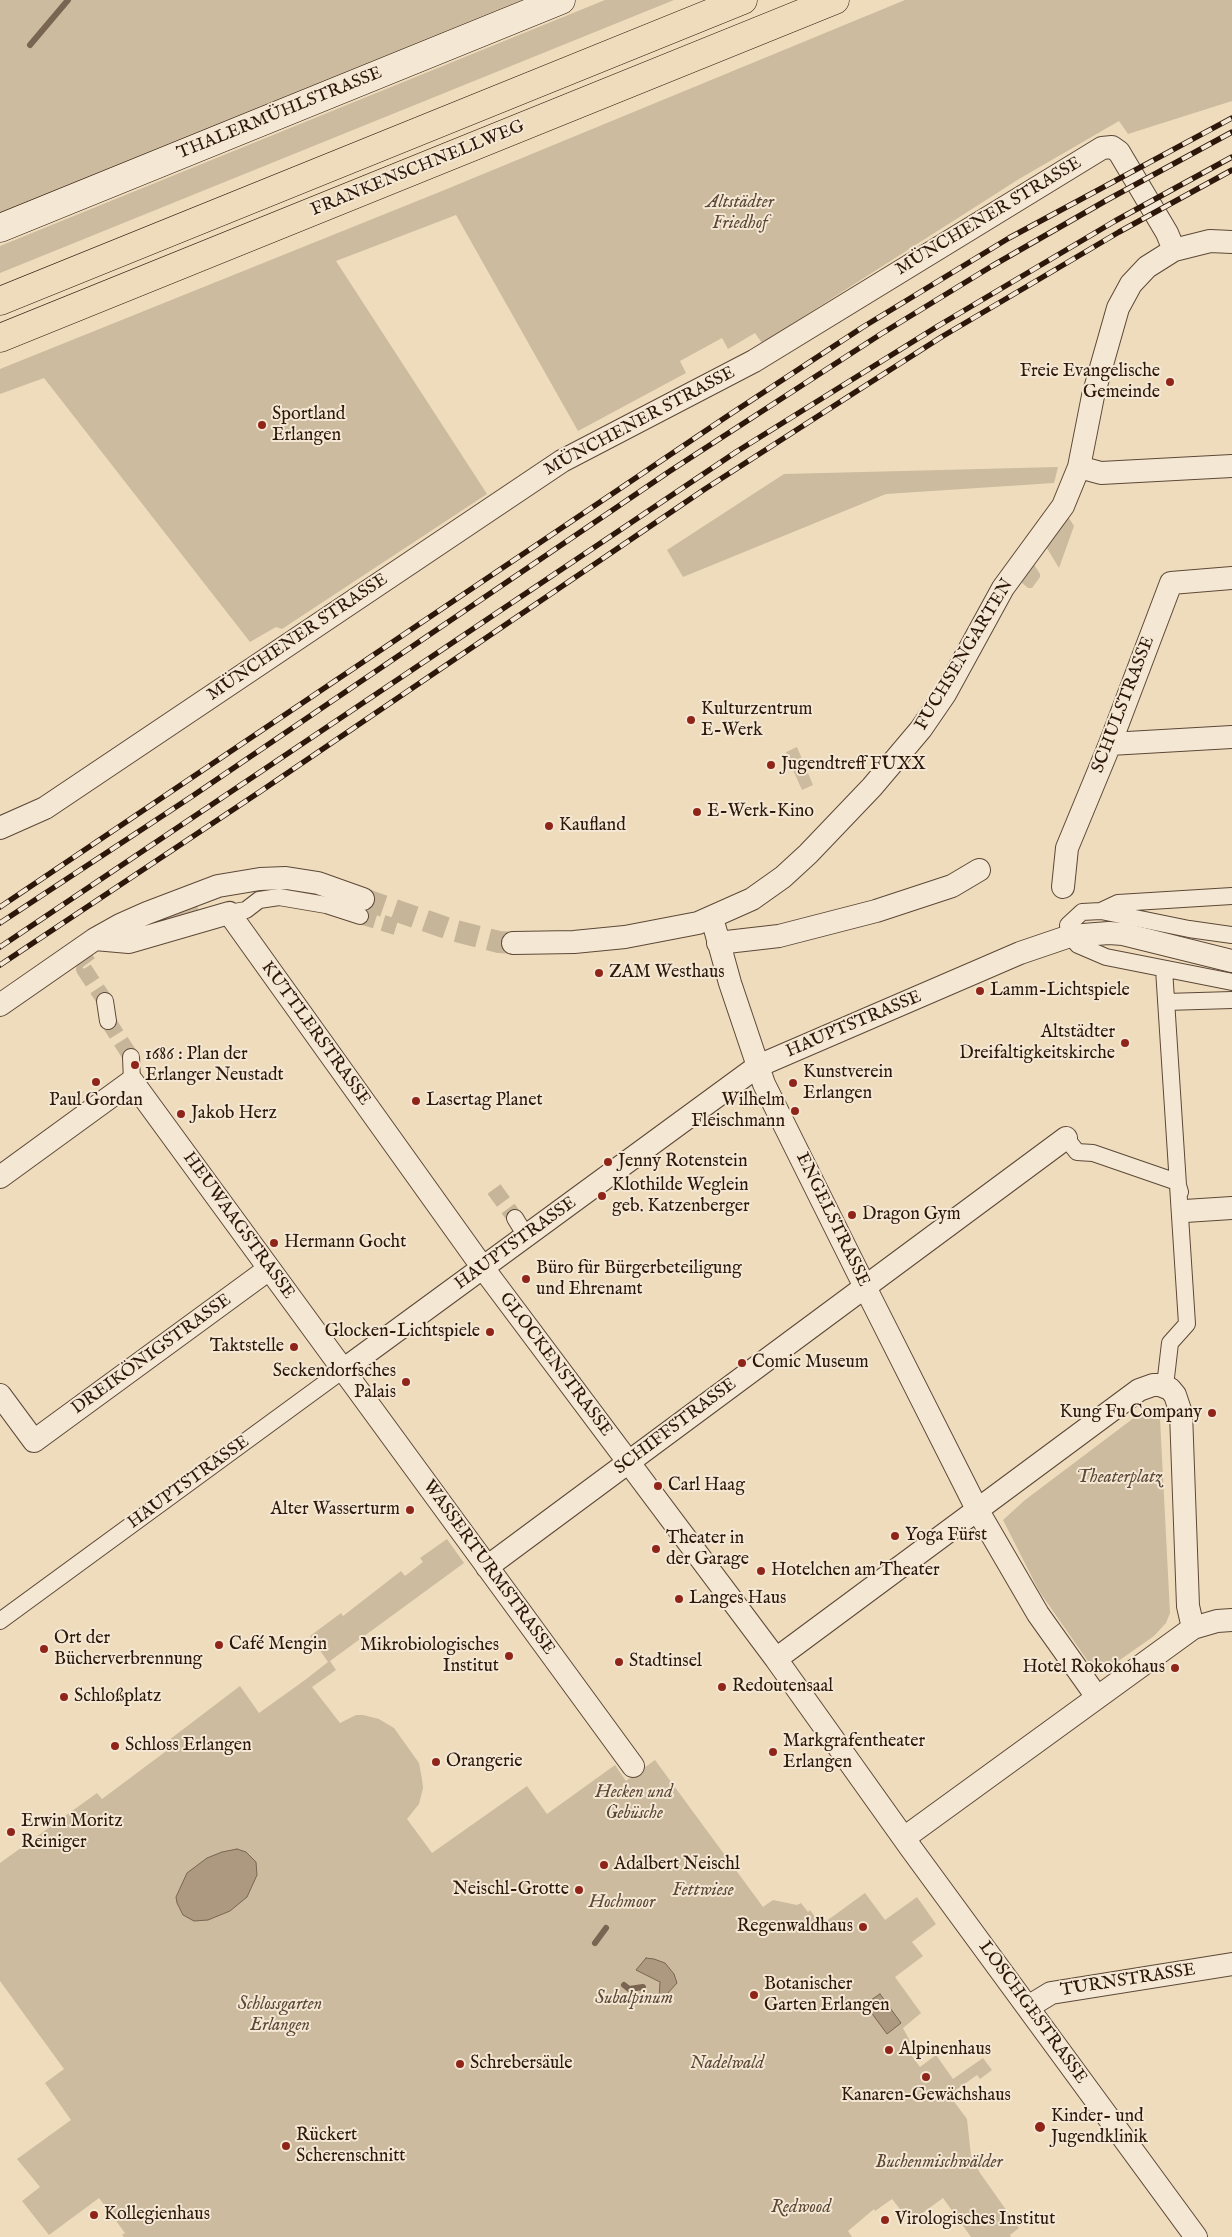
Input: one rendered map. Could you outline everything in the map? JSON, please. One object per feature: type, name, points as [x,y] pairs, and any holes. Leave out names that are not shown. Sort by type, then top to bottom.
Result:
[{"type":"highway","name":"FRANKENSCHNELLWEG","points":[[0,301],[743,0]]},
{"type":"highway","name":"FRANKENSCHNELLWEG","points":[[0,338],[836,0]]},
{"type":"main road","name":"THALERMÜHLSTRASSE","points":[[0,228],[561,0]]},
{"type":"street","name":"MÜNCHENER STRASSE","points":[[0,828],[45,808],[562,461],[754,361],[1102,148],[1112,146],[1119,152],[1164,228],[1174,250]]},
{"type":"street","name":"FUCHSENGARTEN","points":[[513,943],[574,942],[625,937],[691,925],[712,918],[752,899],[793,868],[872,787],[921,730],[945,694],[1003,588],[1063,506],[1079,467],[1092,396],[1124,295],[1147,267],[1174,250],[1210,241],[1232,242]]},
{"type":"street","points":[[1079,467],[1101,473],[1232,466]]},
{"type":"street","name":"SCHULSTRASSE","points":[[1063,887],[1067,848],[1110,744],[1171,583],[1232,578]]},
{"type":"street","points":[[1110,744],[1232,738]]},
{"type":"street","points":[[718,943],[779,936],[876,911],[952,886],[979,870]]},
{"type":"street","points":[[0,1005],[95,939],[147,913],[197,892],[238,882],[286,878],[318,883],[361,907]]},
{"type":"street","points":[[95,939],[129,942],[229,913],[246,910],[258,900],[278,896],[326,905],[361,907]]},
{"type":"street","points":[[1101,911],[1118,903],[1232,896]]},
{"type":"street","points":[[1232,935],[1189,930],[1101,911],[1082,912],[1068,925],[1070,936],[1078,945],[1106,957],[1232,982]]},
{"type":"street","name":"KUTTLERSTRASSE","points":[[229,913],[483,1268]]},
{"type":"street","name":"ENGELSTRASSE","points":[[712,918],[718,943],[764,1084],[978,1511]]},
{"type":"street","name":"HAUPTSTRASSE","points":[[0,1621],[483,1268],[520,1227],[758,1066],[1020,953],[1070,936],[1109,933],[1123,934],[1232,961]]},
{"type":"street","points":[[1164,969],[1186,1324],[1170,1344],[1165,1386]]},
{"type":"street","points":[[1166,1002],[1232,1000]]},
{"type":"street","points":[[105,1001],[108,1021]]},
{"type":"street","points":[[0,1177],[132,1081],[131,1057]]},
{"type":"street","name":"HEUWAAGSTRASSE","points":[[132,1081],[343,1370]]},
{"type":"street","points":[[1066,1138],[1077,1152],[1093,1152],[1178,1182]]},
{"type":"street","name":"SCHIFFSTRASSE","points":[[487,1567],[1066,1138]]},
{"type":"street","points":[[1178,1182],[1185,1211],[1232,1208]]},
{"type":"street","name":"GLOCKENSTRASSE","points":[[483,1268],[776,1659]]},
{"type":"street","name":"DREIKÖNIGSTRASSE","points":[[0,1395],[34,1441],[270,1269]]},
{"type":"street","name":"WASSERTURMSTRASSE","points":[[343,1370],[633,1766]]},
{"type":"street","points":[[1193,1628],[1188,1606],[1181,1413],[1175,1395],[1165,1386],[1153,1385],[1139,1390],[776,1659],[904,1838],[1193,1628],[1217,1621],[1232,1620]]},
{"type":"street","points":[[978,1511],[1038,1614],[1097,1697]]},
{"type":"street","name":"LOSCHGESTRASSE","points":[[904,1838],[1196,2237]]},
{"type":"street","name":"TURNSTRASSE","points":[[1028,2007],[1051,1993],[1232,1964]]},
{"type":"green space","points":[[0,0],[537,0],[0,219]]},
{"type":"green space","points":[[605,0],[674,0],[0,273],[0,246]]},
{"type":"green space","name":"Altstädter Friedhof","points":[[905,0],[1232,0],[1232,101],[1128,134],[1119,121],[1019,179],[762,343],[755,333],[728,349],[722,338],[680,361],[686,373],[578,431],[456,215],[336,261],[487,494],[282,629],[276,627],[250,642],[44,378],[0,394],[0,369],[442,191]]},
{"type":"green space","points":[[1058,467],[1054,483],[886,494],[683,577],[667,550],[784,474]]},
{"type":"green space","points":[[1067,515],[1074,526],[1059,568],[1045,545]]},
{"type":"green space","points":[[1033,563],[1040,577],[1032,588],[1028,588],[1021,582]]},
{"type":"green space","points":[[797,747],[813,785],[802,790],[793,770],[796,768],[794,762],[791,764],[786,752]]},
{"type":"green space","points":[[197,904],[199,914],[126,931]]},
{"type":"green space","name":"Theaterplatz","points":[[1143,1411],[1160,1419],[1170,1613],[1166,1623],[1154,1636],[1107,1669],[1094,1670],[1039,1591],[1003,1520],[1025,1500]]},
{"type":"green space","name":"Schlossgarten Erlangen","points":[[447,1539],[464,1563],[330,1661],[336,1670],[312,1687],[340,1723],[356,1715],[363,1715],[379,1719],[394,1728],[419,1763],[422,1779],[423,1788],[419,1804],[407,1819],[432,1853],[527,1786],[547,1814],[615,1765],[626,1781],[655,1760],[763,1907],[773,1900],[797,1905],[801,1903],[808,1912],[810,1910],[821,1925],[865,1893],[885,1920],[917,1897],[936,1924],[912,1942],[923,1956],[895,1977],[921,2013],[903,2028],[910,2041],[904,2046],[920,2067],[936,2055],[953,2079],[983,2058],[992,2070],[980,2079],[977,2075],[949,2095],[967,2119],[971,2156],[980,2173],[1019,2228],[1010,2235],[1011,2237],[971,2237],[943,2198],[910,2222],[892,2199],[875,2211],[874,2209],[848,2231],[852,2237],[124,2237],[122,2235],[125,2233],[99,2198],[49,2235],[22,2201],[40,2187],[17,2159],[71,2120],[45,2083],[64,2069],[0,1981],[0,1863],[97,1793],[102,1799],[169,1749],[165,1743],[240,1686],[259,1713],[305,1680],[328,1662],[310,1636],[341,1613],[343,1616],[401,1571],[405,1576],[423,1562],[420,1558]]},
{"type":"shaded area","points":[[237,1849],[246,1852],[256,1862],[257,1875],[247,1897],[230,1911],[208,1920],[194,1921],[183,1915],[176,1897],[187,1873],[207,1858]]},
{"type":"shaded area","points":[[646,1958],[665,1963],[674,1974],[677,1983],[667,1994],[665,2000],[661,2002],[659,1998],[660,1982],[636,1970]]},
{"type":"shaded area","points":[[880,1994],[901,2023],[887,2034],[865,2004]]},
{"type":"waterway","points":[[30,45],[68,0]]},
{"type":"waterway","points":[[595,1943],[606,1928]]},
{"type":"waterway","points":[[624,1985],[629,1989],[643,1987]]},
{"type":"tunnel","points":[[363,899],[452,930],[499,942],[513,943]]},
{"type":"tunnel","points":[[360,916],[396,927]]},
{"type":"tunnel","points":[[79,950],[89,964],[84,969],[105,1001]]},
{"type":"tunnel","points":[[108,1021],[131,1057]]},
{"type":"tunnel","points":[[494,1189],[515,1218]]},
{"type":"railway","points":[[0,907],[726,417],[863,327],[1009,238],[1232,118]]},
{"type":"railway","points":[[0,923],[191,797],[670,471],[881,334],[992,266],[1107,200],[1232,132]]},
{"type":"railway","points":[[0,947],[736,452],[938,326],[1115,221],[1232,157]]},
{"type":"railway","points":[[0,965],[261,791],[705,489],[943,336],[1119,232],[1232,170]]},
{"type":"place","name":"Freie Evangelische Gemeinde","points":[[1170,382]]},
{"type":"place","name":"Sportland Erlangen","points":[[262,425]]},
{"type":"place","name":"Kulturzentrum E-Werk","points":[[691,720]]},
{"type":"place","name":"Jugendtreff FUXX","points":[[771,765]]},
{"type":"place","name":"E-Werk-Kino","points":[[697,812]]},
{"type":"place","name":"Kaufland","points":[[549,826]]},
{"type":"place","name":"ZAM Westhaus","points":[[599,973]]},
{"type":"place","name":"Lamm-Lichtspiele","points":[[980,991]]},
{"type":"place","name":"Altstädter Dreifaltigkeitskirche","points":[[1125,1043]]},
{"type":"place","name":"1686 : Plan der Erlanger Neustadt","points":[[135,1065]]},
{"type":"place","name":"Paul Gordan","points":[[96,1082]]},
{"type":"place","name":"Kunstverein Erlangen","points":[[793,1083]]},
{"type":"place","name":"Lasertag Planet","points":[[416,1101]]},
{"type":"place","name":"Wilhelm Fleischmann","points":[[795,1111]]},
{"type":"place","name":"Jakob Herz","points":[[181,1114]]},
{"type":"place","name":"Jenny Rotenstein","points":[[608,1162]]},
{"type":"place","name":"Klothilde Weglein geb. Katzenberger","points":[[602,1196]]},
{"type":"place","name":"Dragon Gym","points":[[852,1215]]},
{"type":"place","name":"Hermann Gocht","points":[[274,1243]]},
{"type":"place","name":"Büro für Bürgerbeteiligung und Ehrenamt","points":[[526,1279]]},
{"type":"place","name":"Glocken-Lichtspiele","points":[[490,1332]]},
{"type":"place","name":"Taktstelle","points":[[294,1347]]},
{"type":"place","name":"Comic Museum","points":[[742,1363]]},
{"type":"place","name":"Seckendorfsches Palais","points":[[406,1382]]},
{"type":"place","name":"Kung Fu Company","points":[[1212,1413]]},
{"type":"place","name":"Carl Haag","points":[[658,1486]]},
{"type":"place","name":"Alter Wasserturm","points":[[410,1510]]},
{"type":"place","name":"Yoga Fürst","points":[[895,1536]]},
{"type":"place","name":"Theater in der Garage","points":[[656,1549]]},
{"type":"place","name":"Hotelchen am Theater","points":[[761,1571]]},
{"type":"place","name":"Langes Haus","points":[[679,1599]]},
{"type":"place","name":"Café Mengin","points":[[219,1645]]},
{"type":"place","name":"Ort der Bücherverbrennung","points":[[44,1649]]},
{"type":"place","name":"Mikrobiologisches Institut","points":[[509,1656]]},
{"type":"place","name":"Stadtinsel","points":[[619,1662]]},
{"type":"place","name":"Hotel Rokokohaus","points":[[1175,1668]]},
{"type":"place","name":"Redoutensaal","points":[[722,1687]]},
{"type":"place","name":"Schloßplatz","points":[[64,1697]]},
{"type":"place","name":"Schloss Erlangen","points":[[115,1746]]},
{"type":"place","name":"Markgrafentheater Erlangen","points":[[773,1752]]},
{"type":"place","name":"Orangerie","points":[[436,1762]]},
{"type":"place","name":"Erwin Moritz Reiniger","points":[[11,1832]]},
{"type":"place","name":"Adalbert Neischl","points":[[604,1865]]},
{"type":"place","name":"Neischl-Grotte","points":[[579,1890]]},
{"type":"place","name":"Regenwaldhaus","points":[[863,1927]]},
{"type":"place","name":"Botanischer Garten Erlangen","points":[[754,1995]]},
{"type":"place","name":"Alpinenhaus","points":[[889,2050]]},
{"type":"place","name":"Schrebersäule","points":[[460,2064]]},
{"type":"place","name":"Kanaren-Gewächshaus","points":[[926,2077]]},
{"type":"place","name":"Kinder- und Jugendklinik","points":[[1040,2127]]},
{"type":"place","name":"Rückert Scherenschnitt","points":[[286,2146]]},
{"type":"place","name":"Kollegienhaus","points":[[94,2215]]},
{"type":"place","name":"Virologisches Institut","points":[[885,2220]]},
{"type":"park label","name":"Hecken und Gebüsche","points":[[634,1804]]},
{"type":"park label","name":"Fettwiese","points":[[703,1891]]},
{"type":"park label","name":"Hochmoor","points":[[622,1903]]},
{"type":"park label","name":"Subalpinum","points":[[634,1999]]},
{"type":"park label","name":"Nadelwald","points":[[727,2064]]},
{"type":"park label","name":"Buchenmischwälder","points":[[939,2163]]},
{"type":"park label","name":"Redwood","points":[[801,2208]]}]
